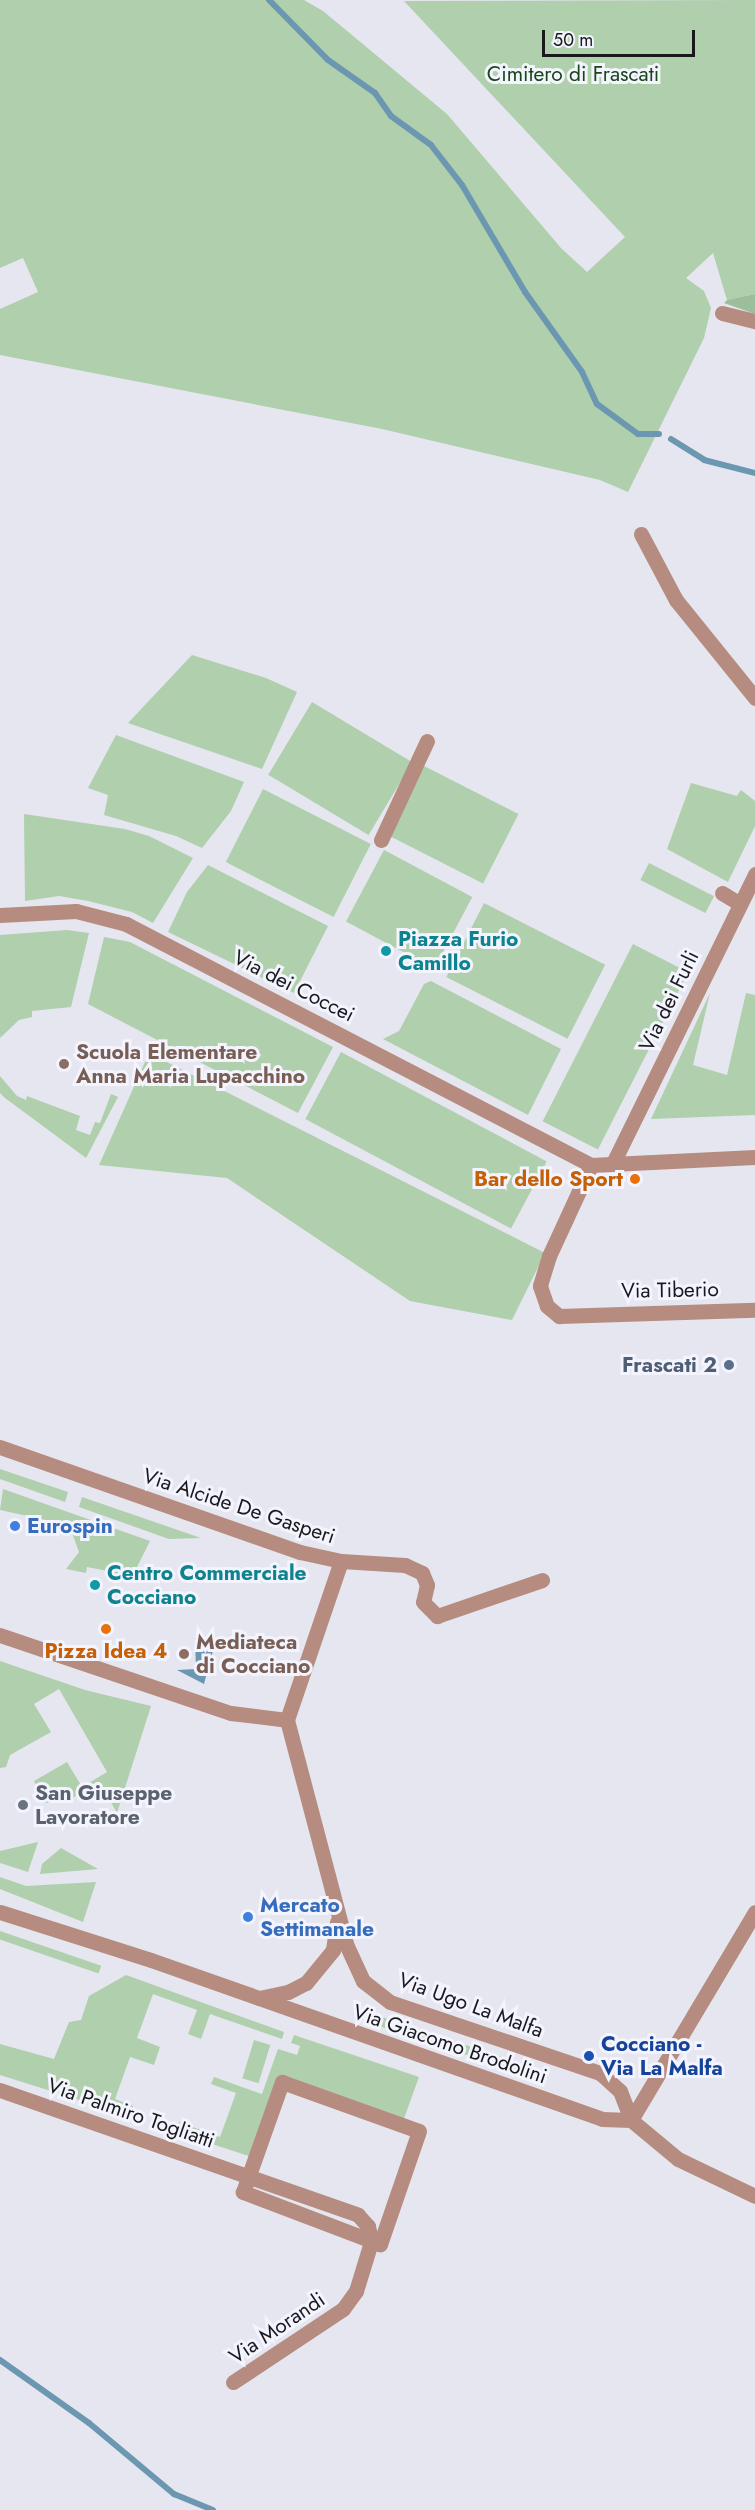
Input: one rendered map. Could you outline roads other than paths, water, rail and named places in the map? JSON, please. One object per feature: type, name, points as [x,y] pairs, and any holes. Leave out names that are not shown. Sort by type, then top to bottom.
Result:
[{"type":"street","points":[[722,313],[755,321]]},
{"type":"street","points":[[641,534],[676,600],[755,698]]},
{"type":"street","points":[[381,840],[427,741]]},
{"type":"street","name":"Via dei Furli","points":[[617,1154],[755,874]]},
{"type":"street","points":[[722,893],[740,904]]},
{"type":"street","name":"Via dei Coccei","points":[[0,915],[76,911],[126,924],[591,1165]]},
{"type":"street","points":[[591,1165],[617,1154],[634,1160],[755,1157]]},
{"type":"street","name":"Via Tiberio","points":[[591,1165],[549,1256],[541,1290],[547,1306],[559,1316],[586,1313],[755,1310]]},
{"type":"street","name":"Via Alcide De Gasperi","points":[[0,1447],[300,1552],[340,1561],[287,1720]]},
{"type":"street","points":[[340,1561],[405,1565],[422,1573],[427,1585],[423,1602],[437,1616],[542,1580]]},
{"type":"street","points":[[0,1635],[231,1713],[287,1720]]},
{"type":"street","name":"Via Ugo La Malfa","points":[[287,1720],[346,1944],[363,1981],[390,2002],[600,2073],[620,2091],[632,2120]]},
{"type":"street","name":"Via Giacomo Brodolini","points":[[0,1912],[256,1998],[602,2120],[632,2120]]},
{"type":"street","points":[[755,1912],[632,2120],[678,2159],[755,2196]]},
{"type":"street","name":"Via Giacomo Brodolini","points":[[256,1998],[288,1992],[306,1983],[333,1950],[338,1913]]},
{"type":"street","points":[[282,2082],[419,2131],[380,2244],[371,2242],[243,2192],[282,2082]]},
{"type":"street","name":"Via Palmiro Togliatti","points":[[0,2090],[249,2175]]},
{"type":"street","name":"Via Morandi","points":[[233,2382],[343,2309],[356,2291],[371,2242]]},
{"type":"water","points":[[195,1638],[215,1643],[204,1684],[177,1670],[196,1669]]},
{"type":"waterway","points":[[269,0],[328,60],[375,93],[391,116],[431,145],[462,185],[525,292],[582,372],[597,404],[638,434],[659,434]]},
{"type":"waterway","points":[[671,439],[704,460],[755,473]]},
{"type":"waterway","points":[[0,2360],[89,2423],[174,2494],[213,2510]]},
{"type":"place","name":"Piazza Furio Camillo","points":[[386,951]]},
{"type":"place","name":"Scuola Elementare Anna Maria Lupacchino","points":[[64,1064]]},
{"type":"place","name":"Bar dello Sport","points":[[635,1179]]},
{"type":"place","name":"Frascati 2","points":[[729,1365]]},
{"type":"place","name":"Eurospin","points":[[15,1526]]},
{"type":"place","name":"Centro Commerciale Cocciano","points":[[95,1585]]},
{"type":"place","name":"Pizza Idea 4","points":[[106,1629]]},
{"type":"place","name":"Mediateca di Cocciano","points":[[184,1654]]},
{"type":"place","name":"San Giuseppe Lavoratore","points":[[23,1805]]},
{"type":"place","name":"Mercato Settimanale","points":[[248,1917]]},
{"type":"place","name":"Cocciano - Via La Malfa","points":[[589,2056]]},
{"type":"park label","name":"Cimitero di Frascati","points":[[573,74]]}]
